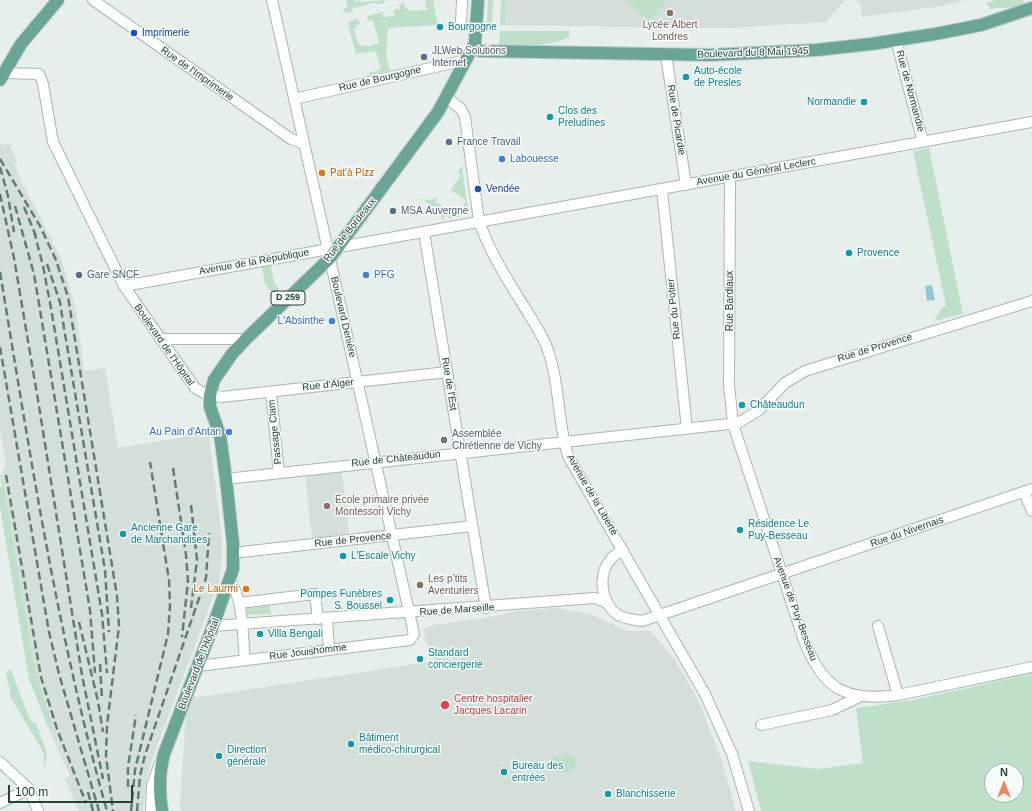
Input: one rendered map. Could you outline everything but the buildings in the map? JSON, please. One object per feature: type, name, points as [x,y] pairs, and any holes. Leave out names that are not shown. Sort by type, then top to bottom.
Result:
[{"type":"main road","points":[[2,77],[21,44],[58,0]]},
{"type":"main road","points":[[449,100],[477,47],[478,0]]},
{"type":"main road","points":[[449,100],[466,60],[483,41],[486,0]]},
{"type":"main road","name":"Boulevard du 8 Mai 1945","points":[[477,47],[666,55],[746,54],[800,51],[896,40],[981,25],[1027,10],[1031,0]]},
{"type":"main road","name":"Rue de Bordeaux","points":[[210,395],[215,377],[246,339],[332,251],[438,112],[449,100]]},
{"type":"main road","name":"Boulevard de l'Hôpital","points":[[162,811],[159,789],[161,766],[164,754],[230,580],[234,553],[220,434],[210,406],[210,395]]},
{"type":"main road","name":"Boulevard de l'Hôpital","points":[[168,811],[166,780],[168,755],[178,720]]},
{"type":"street","name":"Rue de l'Imprimerie","points":[[93,0],[291,139],[304,144]]},
{"type":"street","name":"Boulevard Denière","points":[[272,0],[304,144],[332,251],[357,382],[414,634]]},
{"type":"street","points":[[461,22],[462,0]]},
{"type":"street","name":"Rue de Normandie","points":[[896,40],[923,142]]},
{"type":"street","name":"Rue de Picardie","points":[[666,55],[686,185]]},
{"type":"street","name":"Rue de Bourgogne","points":[[294,99],[466,60]]},
{"type":"street","name":"Boulevard de l'Hôpital","points":[[2,77],[39,74],[43,84],[53,142],[124,286],[195,388],[210,395]]},
{"type":"street","name":"Avenue de la Liberté","points":[[449,100],[461,110],[465,117],[479,221],[492,254],[539,331],[547,349],[553,368],[563,442],[572,465],[699,682],[732,754],[749,811]]},
{"type":"street","name":"Avenue du Général Leclerc","points":[[479,221],[730,178],[1032,122]]},
{"type":"street","name":"Rue Bardiaux","points":[[730,178],[729,385],[733,424]]},
{"type":"street","name":"Rue du Potier","points":[[662,190],[687,429]]},
{"type":"street","name":"Avenue de la République","points":[[124,286],[332,251],[479,221]]},
{"type":"street","name":"Rue de l'Est","points":[[424,232],[486,608]]},
{"type":"street","name":"Rue de Provence","points":[[733,424],[760,410],[785,383],[805,371],[1032,301]]},
{"type":"street","points":[[160,339],[246,339]]},
{"type":"street","name":"Rue d'Alger","points":[[210,395],[222,397],[447,372]]},
{"type":"street","name":"Passage Clam","points":[[270,392],[279,473]]},
{"type":"street","name":"Rue de Châteaudun","points":[[226,479],[733,424]]},
{"type":"street","name":"Avenue de Puy-Besseau","points":[[733,424],[804,641],[820,673],[840,690],[858,697],[878,698],[1032,667]]},
{"type":"street","points":[[1028,491],[1032,512]]},
{"type":"street","name":"Rue du Nivernais","points":[[607,602],[618,614],[632,620],[642,620],[1028,491]]},
{"type":"street","name":"Rue de Provence","points":[[234,553],[472,526]]},
{"type":"street","points":[[599,595],[606,567],[610,559],[623,550]]},
{"type":"street","points":[[230,580],[235,588],[239,603],[244,659]]},
{"type":"street","points":[[239,603],[315,594],[329,650]]},
{"type":"street","name":"Rue de Marseille","points":[[213,626],[486,608],[599,595],[607,602]]},
{"type":"street","points":[[878,626],[898,695]]},
{"type":"street","name":"Rue Jouishomme","points":[[198,666],[244,659],[410,640],[414,634]]},
{"type":"street","points":[[761,725],[832,710],[858,697]]},
{"type":"street","points":[[151,811],[153,779],[164,754]]},
{"type":"street","points":[[0,762],[29,789],[38,811]]},
{"type":"street","points":[[0,803],[29,789]]},
{"type":"shaded area","name":"Lycée Albert Londres","points":[[506,0],[845,0],[826,22],[731,28],[694,28],[507,25],[505,23]]},
{"type":"shaded area","points":[[855,0],[967,0],[942,6],[862,17],[861,6]]},
{"type":"shaded area","points":[[0,143],[2,146],[9,143],[17,162],[14,163],[22,182],[61,259],[76,310],[84,371],[105,368],[118,448],[209,433],[222,539],[219,581],[152,760],[147,777],[143,811],[79,811],[65,779],[70,776],[50,732],[53,728],[35,669],[2,475],[6,463],[0,431]]},
{"type":"shaded area","name":"École primaire privée Montessori Vichy","points":[[342,472],[349,534],[312,538],[305,476]]},
{"type":"shaded area","name":"Centre hospitalier Jacques Lacarin","points":[[555,608],[590,614],[627,631],[650,631],[673,657],[698,699],[721,758],[736,811],[181,811],[180,803],[186,712],[193,698],[435,661],[426,641],[423,629],[433,625],[491,617],[517,611]]},
{"type":"green space","points":[[346,0],[354,0],[355,2],[359,0],[360,2],[386,0],[384,3],[377,5],[376,2],[352,9],[353,12],[346,13],[343,9],[348,8]]},
{"type":"green space","points":[[425,0],[433,0],[438,25],[388,28],[386,55],[390,71],[370,75],[369,73],[380,70],[381,63],[379,63],[376,51],[356,54],[348,25],[349,22],[358,18],[360,24],[356,25],[356,29],[354,30],[358,44],[360,43],[361,46],[366,45],[367,47],[379,43],[373,20],[369,22],[367,16],[383,12],[383,17],[395,16],[394,10],[400,9],[399,4],[404,3],[406,9],[409,11],[427,10]]},
{"type":"green space","points":[[488,0],[493,0],[492,24],[487,23]]},
{"type":"green space","points":[[501,0],[506,0],[505,23],[507,25],[500,25]]},
{"type":"green space","points":[[625,0],[667,0],[649,21]]},
{"type":"green space","points":[[996,0],[1023,0],[1025,3],[1021,6],[1013,8],[991,9],[986,3]]},
{"type":"green space","points":[[500,31],[569,31],[569,37],[552,43],[499,45]]},
{"type":"green space","points":[[929,148],[963,314],[934,321],[941,309],[946,305],[913,151]]},
{"type":"green space","points":[[462,166],[468,209],[467,212],[465,214],[460,217],[449,219],[448,216],[444,217],[444,220],[442,220],[440,212],[422,199],[431,200],[439,196],[435,201],[455,216],[459,212],[463,215],[467,209],[463,206],[466,201],[451,190],[461,175],[457,172]]},
{"type":"green space","points":[[271,266],[274,283],[279,289],[274,295],[265,285],[262,267]]},
{"type":"green space","points":[[0,475],[2,475],[35,669],[53,728],[50,732],[29,679],[0,507],[0,487],[2,486]]},
{"type":"green space","points":[[270,606],[271,614],[247,615],[247,608]]},
{"type":"green space","points":[[11,670],[30,720],[36,723],[47,753],[44,767],[44,753],[11,698],[6,672]]},
{"type":"green space","points":[[1032,674],[1032,811],[761,811],[748,761],[817,769],[863,763],[856,708],[912,700]]},
{"type":"green space","points":[[565,753],[576,758],[576,765],[571,772],[560,771],[550,765],[551,758],[561,756]]},
{"type":"water","points":[[932,285],[935,300],[927,301],[925,286]]},
{"type":"railway","points":[[0,159],[40,226],[56,260],[68,297],[117,596],[119,626],[107,725],[106,756],[113,811]]},
{"type":"railway","points":[[0,167],[8,196],[14,232]]},
{"type":"railway","points":[[0,194],[14,258],[82,675],[103,779]]},
{"type":"railway","points":[[15,206],[34,274],[90,610],[95,673]]},
{"type":"railway","points":[[24,207],[36,236]]},
{"type":"railway","points":[[34,231],[43,266],[51,308],[102,614],[107,673]]},
{"type":"railway","points":[[47,264],[60,302],[105,570],[109,632]]},
{"type":"railway","points":[[0,272],[34,475],[59,610],[73,678],[107,811]]},
{"type":"railway","points":[[0,347],[49,632],[59,674],[99,811]]},
{"type":"railway","points":[[131,811],[135,770],[168,634],[170,606],[169,580],[150,462]]},
{"type":"railway","points":[[173,468],[186,555],[188,581],[182,637]]},
{"type":"railway","points":[[6,475],[41,677],[57,729],[86,803]]},
{"type":"railway","points":[[191,505],[197,560],[191,608]]},
{"type":"railway","points":[[137,811],[140,776],[145,755],[206,578],[209,533]]},
{"type":"railway","points":[[79,622],[98,701],[103,732]]},
{"type":"railway","points":[[100,664],[102,700]]},
{"type":"railway","points":[[128,787],[128,767],[136,715]]},
{"type":"railway","points":[[88,792],[93,811]]},
{"type":"place","name":"Lycée Albert Londres","points":[[670,13]]},
{"type":"place","name":"Bourgogne","points":[[440,27]]},
{"type":"place","name":"Imprimerie","points":[[134,33]]},
{"type":"place","name":"JLWeb Solutions Internet","points":[[424,57]]},
{"type":"place","name":"Auto-école de Presles","points":[[686,77]]},
{"type":"place","name":"Normandie","points":[[864,102]]},
{"type":"place","name":"Clos des Preludines","points":[[550,117]]},
{"type":"place","name":"France Travail","points":[[449,142]]},
{"type":"place","name":"Labouesse","points":[[502,159]]},
{"type":"place","name":"Pat'à Pizz","points":[[322,173]]},
{"type":"place","name":"Vendée","points":[[478,189]]},
{"type":"place","name":"MSA Auvergne","points":[[393,211]]},
{"type":"place","name":"Provence","points":[[849,253]]},
{"type":"place","name":"Gare SNCF","points":[[79,275]]},
{"type":"place","name":"PFG","points":[[366,275]]},
{"type":"place","name":"L'Absinthe","points":[[332,321]]},
{"type":"place","name":"Châteaudun","points":[[742,405]]},
{"type":"place","name":"Au Pain d'Antan","points":[[229,432]]},
{"type":"place","name":"Assemblée Chrétienne de Vichy","points":[[444,440]]},
{"type":"place","name":"École primaire privée Montessori Vichy","points":[[327,506]]},
{"type":"place","name":"Résidence Le Puy-Besseau","points":[[740,530]]},
{"type":"place","name":"Ancienne Gare de Marchandises","points":[[123,534]]},
{"type":"place","name":"L'Escale Vichy","points":[[343,556]]},
{"type":"place","name":"Les p’tits Aventuriers","points":[[420,585]]},
{"type":"place","name":"Le Laurmi","points":[[246,589]]},
{"type":"place","name":"Pompes Funèbres S. Boussel","points":[[390,600]]},
{"type":"place","name":"Villa Bengali","points":[[260,634]]},
{"type":"place","name":"Standard conciergerie","points":[[420,659]]},
{"type":"place","name":"Centre hospitalier Jacques Lacarin","points":[[445,705]]},
{"type":"place","name":"Bâtiment médico-chirurgical","points":[[351,744]]},
{"type":"place","name":"Direction générale","points":[[219,756]]},
{"type":"place","name":"Bureau des entrées","points":[[504,772]]},
{"type":"place","name":"Blanchisserie","points":[[608,794]]}]
